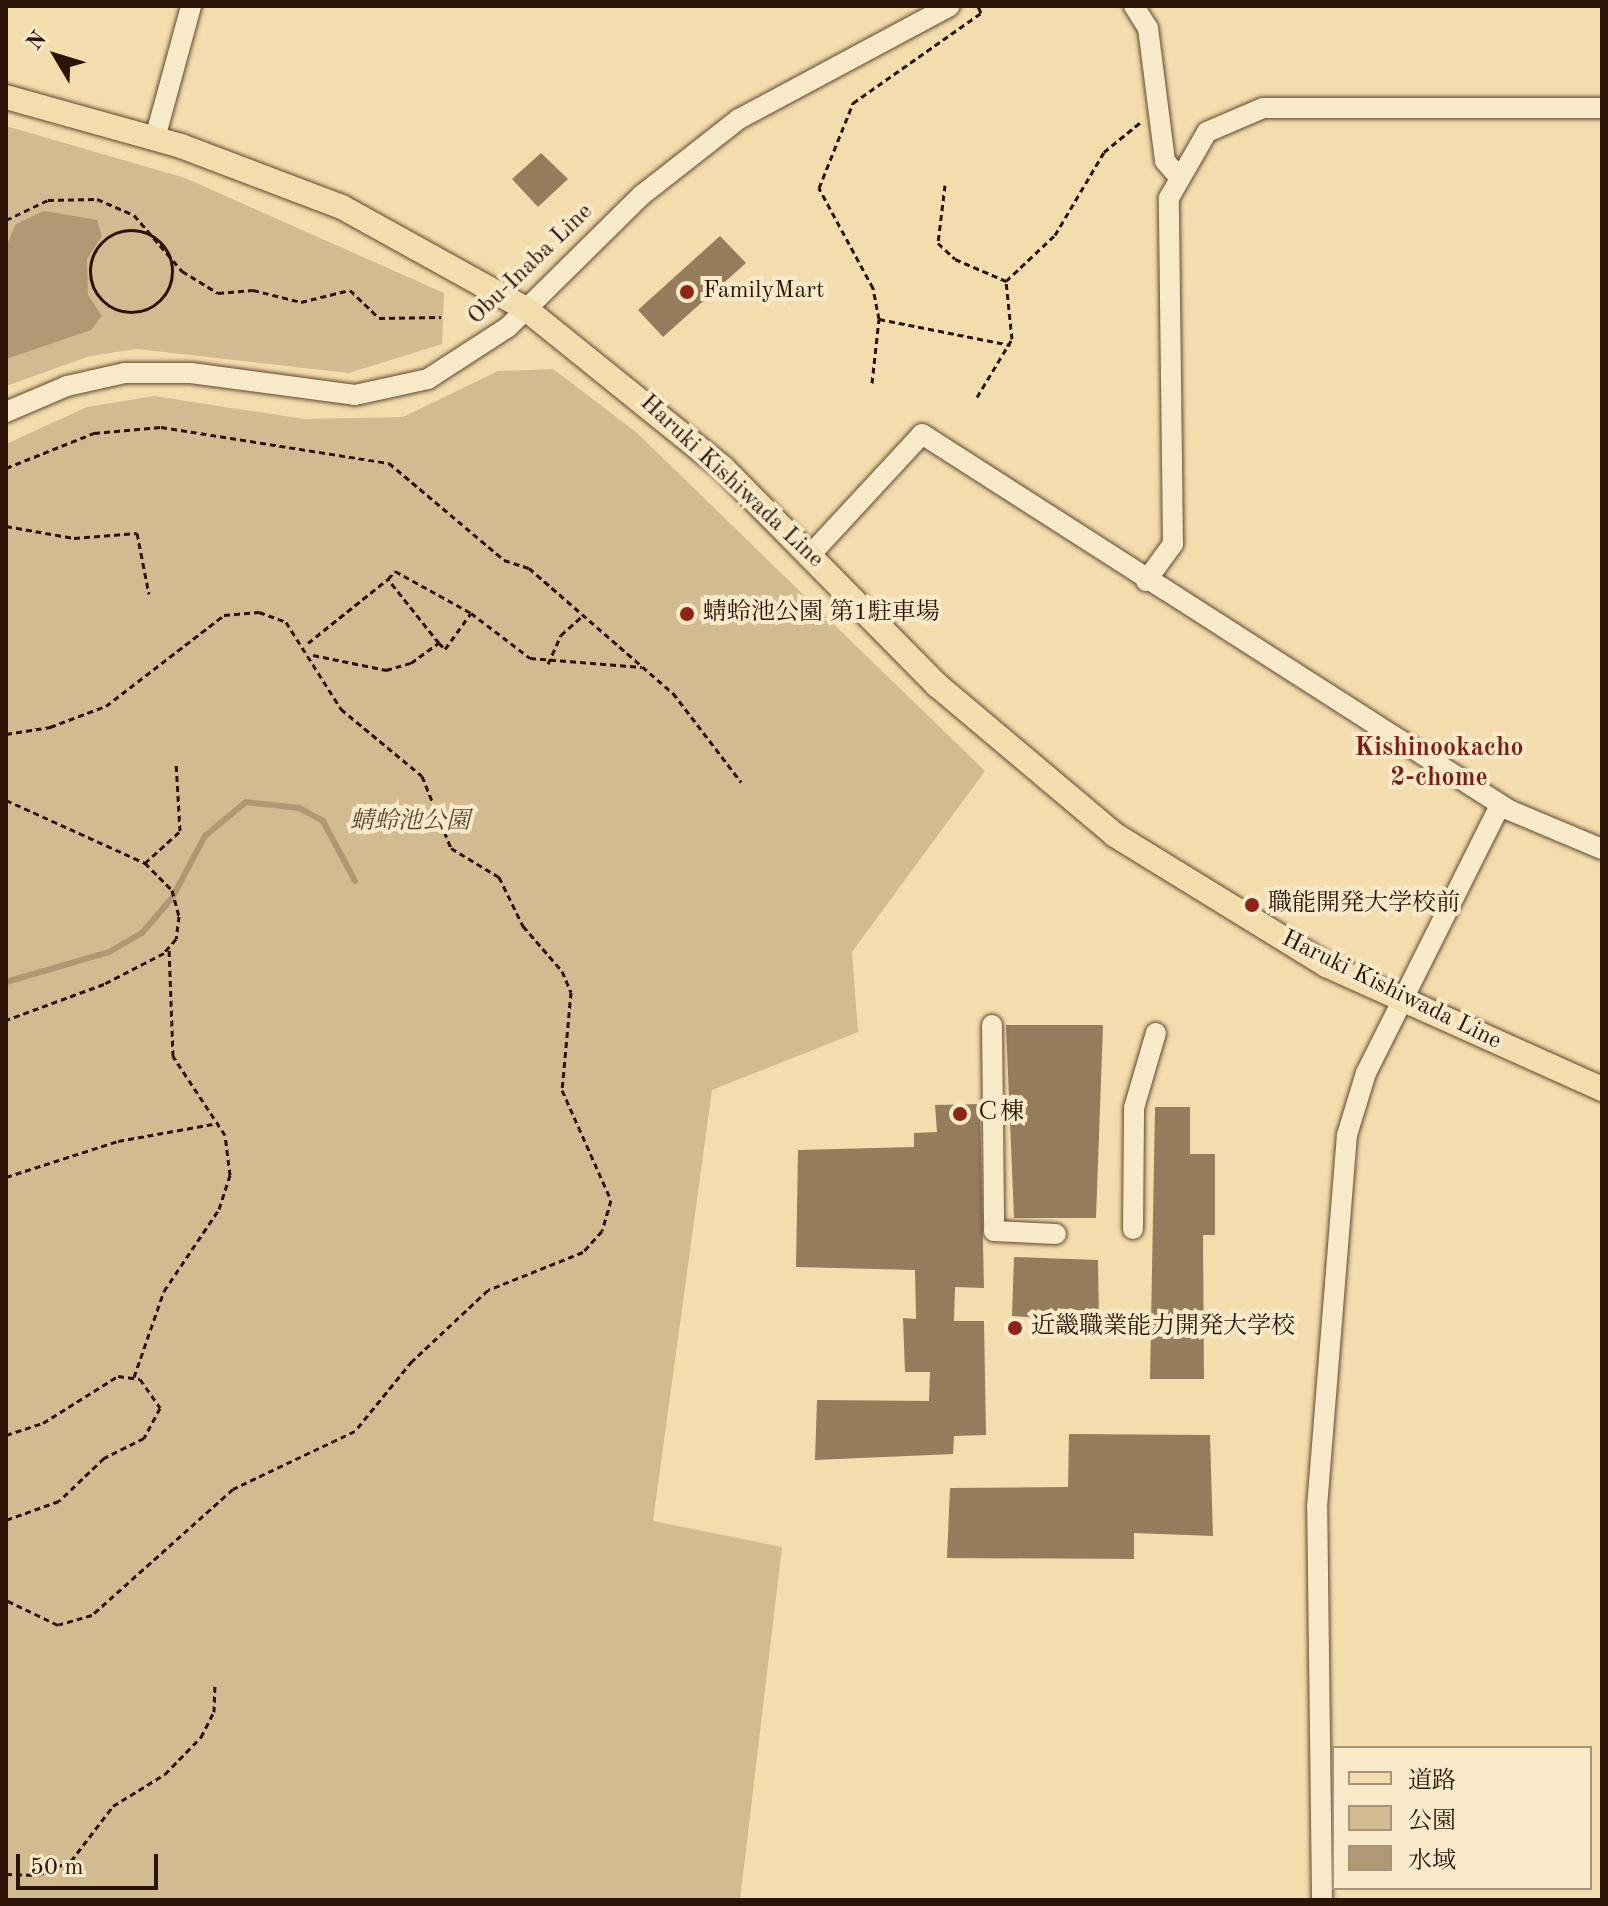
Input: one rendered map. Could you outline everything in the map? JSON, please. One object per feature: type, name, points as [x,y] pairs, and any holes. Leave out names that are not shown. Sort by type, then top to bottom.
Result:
[{"type":"main road","name":"Haruki Kishiwada Line","points":[[6,97],[155,138],[342,207],[526,309],[643,399],[811,554],[937,685],[1103,826],[1287,944],[1404,1002],[1602,1089]]},
{"type":"street","points":[[155,138],[191,6]]},
{"type":"street","name":"Obu-Inaba Line","points":[[6,412],[89,379],[155,371],[318,394],[391,391],[459,363],[526,309],[642,195],[739,119],[950,6]]},
{"type":"street","points":[[1134,6],[1148,28],[1165,161],[1177,175]]},
{"type":"street","points":[[1146,581],[1173,544],[1166,265],[1177,175],[1207,132],[1263,108],[1602,108]]},
{"type":"street","points":[[811,554],[922,434],[1146,581],[1500,805],[1602,849]]},
{"type":"street","points":[[1322,1900],[1317,1507],[1333,1262],[1356,1101],[1500,805]]},
{"type":"street","points":[[992,1025],[999,1152],[994,1231],[1056,1234]]},
{"type":"street","points":[[1133,1229],[1134,1108],[1156,1033]]},
{"type":"path","points":[[872,383],[879,319],[873,288],[819,188],[840,120],[895,70],[981,13],[978,6]]},
{"type":"path","points":[[1006,281],[1055,235],[1104,152],[1159,111]]},
{"type":"path","points":[[945,185],[938,243],[943,252],[1006,281]]},
{"type":"path","points":[[6,220],[48,200],[97,199],[134,215],[182,271],[218,293],[253,290],[301,302],[350,290],[379,318],[441,317]]},
{"type":"path","points":[[138,230],[162,244],[171,276],[158,301],[132,312],[101,299],[90,273],[104,240],[138,230]]},
{"type":"path","points":[[977,397],[1010,345],[1006,281]]},
{"type":"path","points":[[879,319],[1010,345]]},
{"type":"path","points":[[6,468],[94,433],[137,428],[380,461],[583,615],[673,693],[741,782]]},
{"type":"path","points":[[6,526],[74,538],[137,533],[149,594]]},
{"type":"path","points":[[306,644],[395,571],[471,613],[517,651],[548,664],[643,667]]},
{"type":"path","points":[[388,579],[445,649],[471,613]]},
{"type":"path","points":[[6,734],[50,727],[106,706],[224,615],[275,616],[306,644],[341,709],[422,776],[451,848],[499,877],[523,926],[562,971],[571,992],[562,1090],[609,1188],[609,1215],[594,1242],[570,1261],[488,1290],[341,1442],[233,1489],[92,1615],[58,1625],[6,1600]]},
{"type":"path","points":[[548,664],[561,635],[583,615]]},
{"type":"path","points":[[313,655],[386,670],[439,643]]},
{"type":"path","points":[[145,863],[180,831],[176,762]]},
{"type":"path","points":[[6,800],[145,863],[172,890],[177,903],[179,926],[169,949],[173,1056],[218,1123],[228,1147],[229,1185],[170,1278],[134,1377]]},
{"type":"path","points":[[6,1020],[104,984],[169,949]]},
{"type":"path","points":[[6,1177],[107,1144],[218,1123]]},
{"type":"path","points":[[6,1435],[43,1423],[105,1381],[134,1377],[151,1389],[160,1408],[152,1430],[104,1458],[59,1501],[6,1520]]},
{"type":"path","points":[[6,1874],[38,1875],[71,1861],[113,1806],[165,1774],[194,1745],[214,1712],[215,1685]]},
{"type":"green space","points":[[6,126],[185,178],[444,293],[442,344],[349,373],[137,349],[90,356],[6,386]]},
{"type":"green space","name":"蜻蛉池公園","points":[[553,369],[636,432],[985,771],[852,952],[858,1032],[712,1090],[653,1521],[782,1547],[740,1900],[6,1900],[6,444],[87,407],[154,396],[304,419],[403,417],[498,371]]},
{"type":"water","points":[[44,211],[97,220],[102,236],[87,259],[88,295],[102,316],[91,330],[6,359],[6,246],[16,224]]},
{"type":"building","points":[[541,153],[568,179],[538,207],[512,179]]},
{"type":"building","points":[[720,236],[746,263],[663,337],[638,310]]},
{"type":"building","points":[[1006,1025],[1103,1025],[1096,1218],[1014,1218]]},
{"type":"building","points":[[980,1104],[984,1288],[955,1287],[954,1321],[984,1321],[986,1435],[954,1436],[953,1454],[815,1460],[817,1400],[929,1401],[930,1372],[905,1372],[903,1318],[916,1319],[915,1270],[796,1267],[798,1150],[914,1147],[914,1133],[937,1132],[935,1105]]},
{"type":"building","points":[[1155,1107],[1190,1107],[1190,1154],[1215,1154],[1215,1235],[1203,1235],[1204,1379],[1150,1379]]},
{"type":"building","points":[[1014,1257],[1098,1260],[1099,1322],[1012,1316]]},
{"type":"building","points":[[1069,1434],[1210,1435],[1213,1536],[1134,1533],[1134,1559],[947,1558],[950,1488],[1068,1487]]},
{"type":"waterway","points":[[6,982],[109,952],[142,933],[172,898],[205,836],[246,802],[299,808],[323,821],[355,881]]},
{"type":"place","name":"FamilyMart","points":[[687,292]]},
{"type":"place","name":"蜻蛉池公園 第1駐車場","points":[[687,614]]},
{"type":"place","name":"職能開発大学校前","points":[[1252,905]]},
{"type":"place","name":"Ｃ棟","points":[[960,1114]]},
{"type":"place","name":"近畿職業能力開発大学校","points":[[1015,1328]]},
{"type":"district","name":"Kishinookacho 2-chome","points":[[1439,764]]}]
